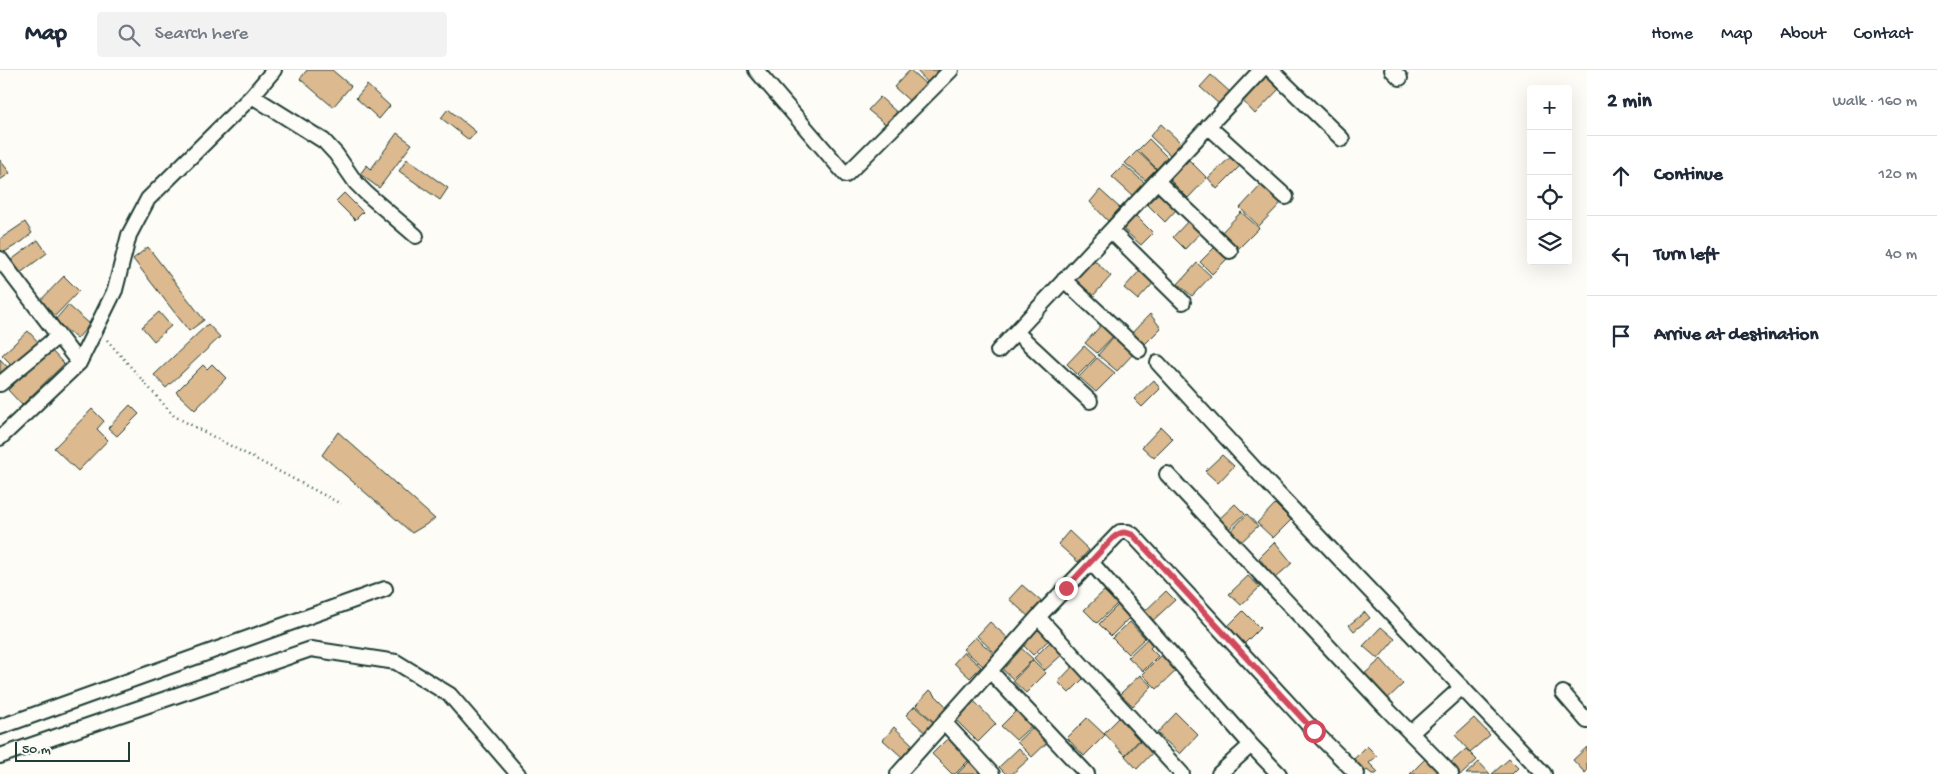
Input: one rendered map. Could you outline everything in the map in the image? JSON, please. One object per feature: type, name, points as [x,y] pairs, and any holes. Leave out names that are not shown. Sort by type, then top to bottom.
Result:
[{"type":"street","points":[[0,438],[79,364],[115,290],[129,235],[148,199],[252,96],[274,70]]},
{"type":"street","points":[[756,70],[846,175],[951,70]]},
{"type":"street","points":[[998,351],[1261,70]]},
{"type":"street","points":[[1271,70],[1342,139]]},
{"type":"street","points":[[252,96],[324,141],[361,188],[416,236]]},
{"type":"street","points":[[1208,126],[1286,197]]},
{"type":"street","points":[[1157,181],[1230,251]]},
{"type":"street","points":[[1111,231],[1183,302]]},
{"type":"street","points":[[0,259],[79,364]]},
{"type":"street","points":[[1064,280],[1139,350]]},
{"type":"street","points":[[1016,332],[1090,401]]},
{"type":"street","points":[[0,384],[58,336]]},
{"type":"street","points":[[1158,363],[1263,478],[1544,774]]},
{"type":"street","points":[[1167,474],[1451,774]]},
{"type":"street","points":[[898,774],[1091,562],[1120,532],[1128,532],[1133,535],[1314,731],[1357,774]]},
{"type":"street","points":[[1091,562],[1251,745],[1279,774]]},
{"type":"street","points":[[0,726],[384,589]]},
{"type":"street","points":[[1038,618],[1182,774]]},
{"type":"street","points":[[0,756],[311,650],[396,662],[450,695],[518,774]]},
{"type":"street","points":[[990,671],[1087,774]]},
{"type":"street","points":[[1411,733],[1462,687]]},
{"type":"street","points":[[1563,693],[1587,721]]},
{"type":"street","points":[[944,722],[992,774]]},
{"type":"street","points":[[1219,774],[1251,745]]},
{"type":"path","points":[[96,327],[174,416],[341,504]]},
{"type":"building","points":[[307,70],[332,70],[351,86],[333,107],[300,79]]},
{"type":"building","points":[[910,70],[929,87],[913,104],[894,87]]},
{"type":"building","points":[[916,70],[947,70],[931,86]]},
{"type":"building","points":[[1211,75],[1230,92],[1219,104],[1200,87]]},
{"type":"building","points":[[1265,76],[1279,89],[1255,114],[1242,100]]},
{"type":"building","points":[[367,85],[390,106],[379,119],[356,98]]},
{"type":"building","points":[[880,97],[901,116],[889,127],[868,110]]},
{"type":"building","points":[[448,109],[476,132],[469,140],[441,118]]},
{"type":"building","points":[[1161,124],[1181,143],[1170,155],[1150,136]]},
{"type":"building","points":[[397,133],[412,144],[379,188],[360,174],[367,165],[371,169]]},
{"type":"building","points":[[1149,139],[1167,157],[1157,169],[1138,150]]},
{"type":"building","points":[[1137,151],[1156,169],[1145,180],[1125,163]]},
{"type":"building","points":[[1234,154],[1243,163],[1217,189],[1208,178]]},
{"type":"building","points":[[407,159],[448,188],[440,200],[399,171]]},
{"type":"building","points":[[0,160],[10,173],[0,180]]},
{"type":"building","points":[[1189,160],[1207,178],[1188,198],[1170,180]]},
{"type":"building","points":[[1124,165],[1145,183],[1133,196],[1112,177]]},
{"type":"building","points":[[1263,183],[1282,202],[1259,226],[1240,208]]},
{"type":"building","points":[[1100,190],[1120,208],[1108,221],[1090,202]]},
{"type":"building","points":[[344,193],[363,212],[355,220],[336,201]]},
{"type":"building","points":[[1159,193],[1176,210],[1165,222],[1147,204]]},
{"type":"building","points":[[1241,212],[1259,228],[1238,249],[1221,233]]},
{"type":"building","points":[[1135,215],[1153,233],[1141,245],[1123,229]]},
{"type":"building","points":[[1190,219],[1202,231],[1185,249],[1173,237]]},
{"type":"building","points":[[25,222],[32,233],[3,253],[0,249],[0,239]]},
{"type":"building","points":[[38,240],[47,253],[19,274],[10,261]]},
{"type":"building","points":[[1219,243],[1231,255],[1212,274],[1200,262]]},
{"type":"building","points":[[148,247],[204,320],[189,331],[133,259]]},
{"type":"building","points":[[1092,258],[1111,276],[1093,296],[1074,279]]},
{"type":"building","points":[[1197,263],[1211,276],[1192,296],[1178,284]]},
{"type":"building","points":[[1143,267],[1157,279],[1138,300],[1124,288]]},
{"type":"building","points":[[64,276],[79,291],[52,319],[37,304]]},
{"type":"building","points":[[68,305],[90,324],[77,339],[55,320]]},
{"type":"building","points":[[159,312],[171,326],[154,341],[142,327]]},
{"type":"building","points":[[1150,314],[1161,328],[1141,348],[1130,335]]},
{"type":"building","points":[[1104,322],[1116,333],[1097,353],[1085,343]]},
{"type":"building","points":[[208,324],[220,337],[166,388],[154,375]]},
{"type":"building","points":[[28,331],[41,345],[16,369],[2,355]]},
{"type":"building","points":[[1115,335],[1135,352],[1117,371],[1098,355]]},
{"type":"building","points":[[1084,346],[1096,357],[1078,375],[1067,364]]},
{"type":"building","points":[[50,349],[64,364],[22,405],[8,390]]},
{"type":"building","points":[[1097,358],[1115,373],[1096,392],[1079,377]]},
{"type":"building","points":[[0,359],[12,372],[0,377]]},
{"type":"building","points":[[212,364],[226,378],[195,410],[176,392],[203,365],[207,369]]},
{"type":"building","points":[[1154,380],[1160,389],[1142,407],[1134,399]]},
{"type":"building","points":[[130,405],[139,414],[117,436],[108,428]]},
{"type":"building","points":[[92,409],[104,421],[97,429],[108,440],[78,471],[54,448]]},
{"type":"building","points":[[1161,427],[1173,439],[1154,458],[1142,447]]},
{"type":"building","points":[[338,432],[435,519],[412,533],[322,455]]},
{"type":"building","points":[[1222,455],[1234,466],[1218,483],[1205,471]]},
{"type":"building","points":[[1235,504],[1245,514],[1226,532],[1216,522]]},
{"type":"building","points":[[1275,504],[1291,520],[1273,538],[1257,523]]},
{"type":"building","points":[[1247,514],[1258,526],[1238,545],[1228,534]]},
{"type":"building","points":[[1069,531],[1089,550],[1078,562],[1058,544]]},
{"type":"building","points":[[1275,542],[1292,563],[1275,578],[1259,558]]},
{"type":"building","points":[[1248,576],[1260,587],[1241,605],[1229,594]]},
{"type":"building","points":[[1022,585],[1043,603],[1029,617],[1009,599]]},
{"type":"building","points":[[1104,591],[1117,604],[1097,623],[1084,610]]},
{"type":"building","points":[[1166,591],[1175,600],[1148,625],[1140,616]]},
{"type":"building","points":[[1118,605],[1130,617],[1111,636],[1099,624]]},
{"type":"building","points":[[1243,611],[1260,628],[1241,647],[1224,630]]},
{"type":"building","points":[[1365,612],[1370,618],[1354,631],[1349,625]]},
{"type":"building","points":[[990,622],[1008,638],[995,653],[977,636]]},
{"type":"building","points":[[1130,622],[1145,638],[1128,654],[1112,638]]},
{"type":"building","points":[[1381,627],[1395,639],[1378,659],[1363,646]]},
{"type":"building","points":[[1036,630],[1048,631],[1052,637],[1033,655],[1022,644]]},
{"type":"building","points":[[975,637],[994,654],[983,666],[963,649]]},
{"type":"building","points":[[1148,638],[1154,644],[1150,648],[1158,656],[1143,671],[1128,657]]},
{"type":"building","points":[[1053,639],[1065,652],[1045,670],[1034,658]]},
{"type":"building","points":[[1020,647],[1033,659],[1013,679],[1002,669]]},
{"type":"building","points":[[964,652],[981,667],[970,678],[954,663]]},
{"type":"building","points":[[1162,654],[1177,670],[1157,689],[1142,674]]},
{"type":"building","points":[[1381,659],[1403,684],[1384,702],[1361,677]]},
{"type":"building","points":[[1033,660],[1046,673],[1026,693],[1013,681]]},
{"type":"building","points":[[1076,663],[1087,675],[1069,693],[1058,682]]},
{"type":"building","points":[[1140,675],[1152,686],[1133,706],[1120,694]]},
{"type":"building","points":[[930,690],[948,708],[934,722],[916,705]]},
{"type":"building","points":[[974,701],[996,724],[978,742],[956,720]]},
{"type":"building","points":[[915,706],[934,723],[926,733],[906,715]]},
{"type":"building","points":[[1020,707],[1036,722],[1016,740],[1001,726]]},
{"type":"building","points":[[1176,713],[1198,735],[1180,754],[1157,733]]},
{"type":"building","points":[[1122,715],[1143,736],[1125,755],[1104,733]]},
{"type":"building","points":[[1087,718],[1105,735],[1084,756],[1067,738]]},
{"type":"building","points":[[1474,718],[1490,735],[1470,752],[1455,735]]},
{"type":"building","points":[[1037,723],[1051,739],[1032,757],[1017,742]]},
{"type":"building","points":[[894,727],[913,745],[902,757],[883,740]]},
{"type":"building","points":[[1144,736],[1156,749],[1137,769],[1125,756]]},
{"type":"building","points":[[948,738],[970,759],[955,774],[952,774],[932,754]]},
{"type":"building","points":[[1367,746],[1377,756],[1369,763],[1378,772],[1376,774],[1372,774],[1367,770],[1363,774],[1349,764]]},
{"type":"building","points":[[1587,747],[1587,771],[1585,773],[1573,760]]},
{"type":"building","points":[[1019,748],[1029,759],[1012,774],[1006,774],[999,767]]},
{"type":"building","points":[[1466,749],[1477,760],[1462,774],[1455,774],[1447,766]]},
{"type":"building","points":[[973,758],[984,770],[980,774],[957,774]]},
{"type":"building","points":[[1426,758],[1439,770],[1435,774],[1410,774]]},
{"type":"building","points":[[1509,759],[1518,768],[1512,774],[1492,774]]},
{"type":"building","points":[[1479,762],[1490,774],[1466,774]]},
{"type":"route","points":[[1066,588],[1113,538],[1120,532],[1128,532],[1144,545],[1314,731]]}]
